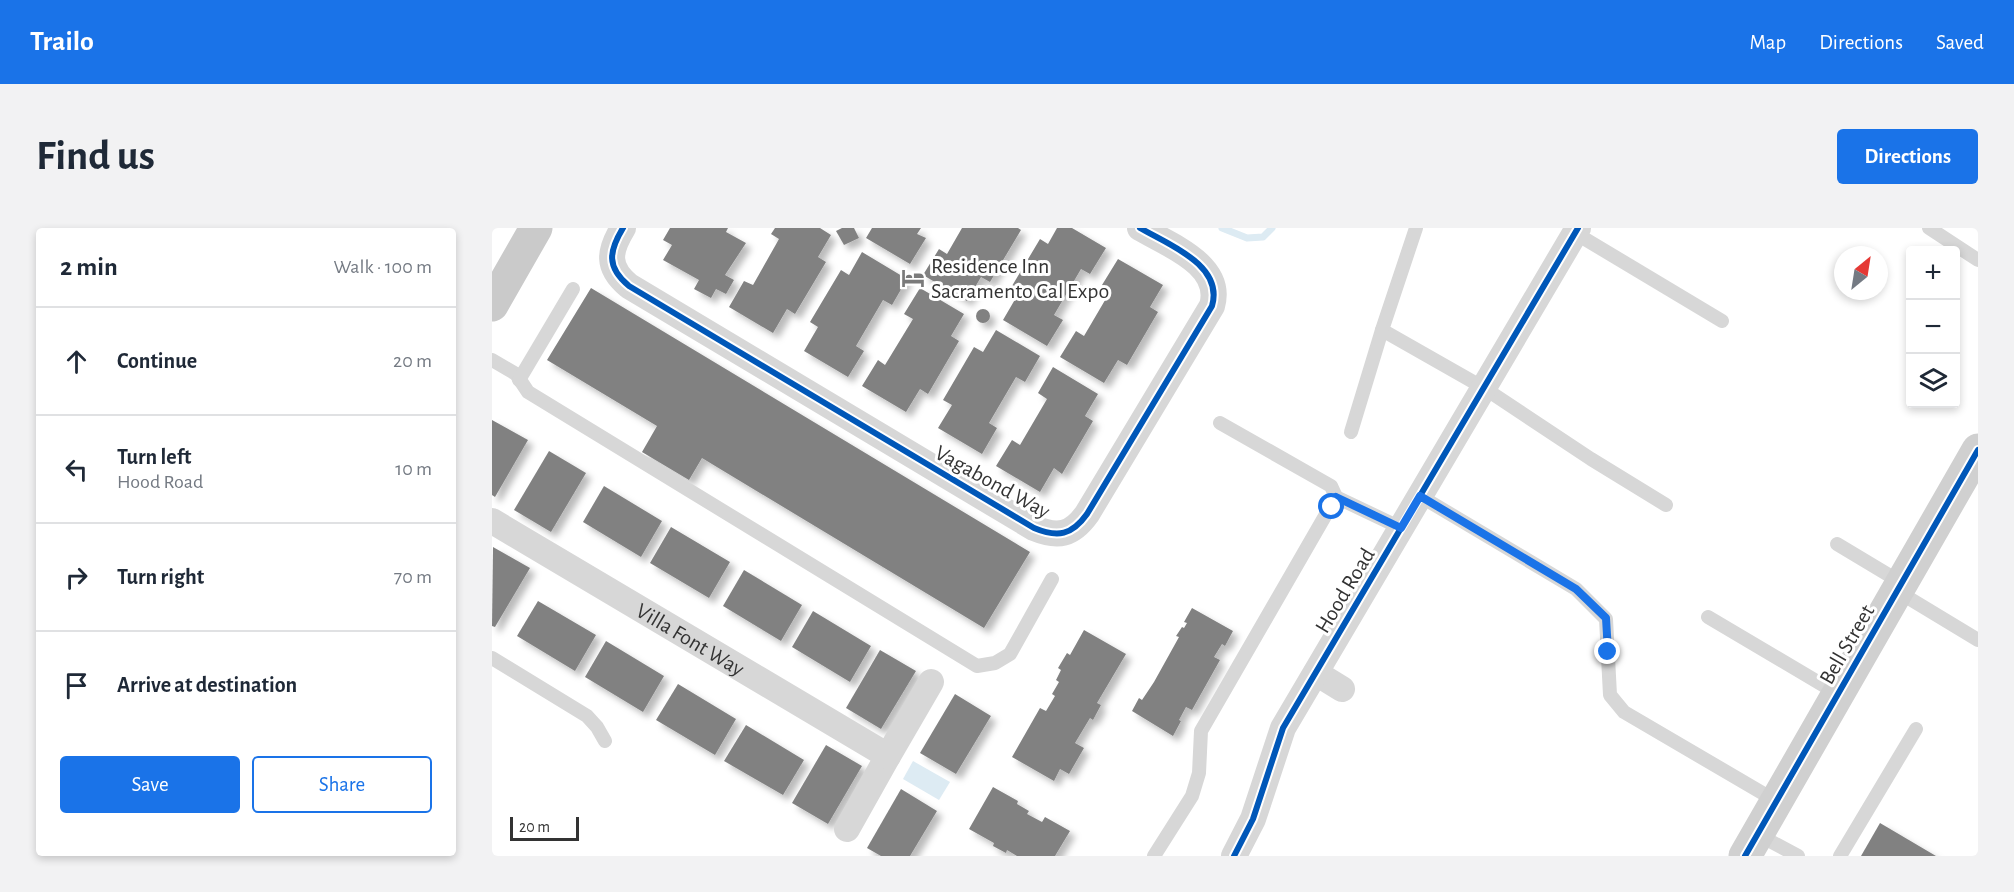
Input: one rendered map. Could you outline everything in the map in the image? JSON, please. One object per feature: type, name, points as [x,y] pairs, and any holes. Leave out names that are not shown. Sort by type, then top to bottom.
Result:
[{"type":"main road","points":[[492,305],[536,228]]},
{"type":"street","name":"Vagabond Way","points":[[623,228],[614,243],[611,258],[622,280],[649,300],[1034,528],[1054,534],[1075,529],[1087,514],[1212,306],[1215,296],[1214,287],[1206,270],[1191,258],[1140,228]]},
{"type":"street","name":"Hood Road","points":[[1234,856],[1253,819],[1283,728],[1577,231]]},
{"type":"street","name":"Bell Street","points":[[1751,845],[1978,450]]},
{"type":"street","name":"Villa Font Way","points":[[492,521],[888,756]]},
{"type":"street","points":[[1316,673],[1342,689]]},
{"type":"street","points":[[847,829],[932,682]]},
{"type":"lane","points":[[1351,432],[1416,228]]},
{"type":"lane","points":[[1929,228],[1978,260]]},
{"type":"lane","points":[[1577,231],[1722,321]]},
{"type":"lane","points":[[519,380],[573,289]]},
{"type":"lane","points":[[1382,330],[1484,388],[1591,459],[1666,505]]},
{"type":"lane","points":[[492,360],[516,374],[528,392],[977,666],[995,663],[1010,654],[1053,579]]},
{"type":"lane","points":[[1220,423],[1331,486],[1336,497],[1401,528]]},
{"type":"lane","points":[[1420,496],[1576,589],[1606,618],[1610,695],[1624,712],[1776,802]]},
{"type":"lane","points":[[1154,856],[1192,796],[1199,773],[1201,731],[1336,497]]},
{"type":"lane","points":[[1837,544],[1978,640]]},
{"type":"lane","points":[[1708,617],[1838,694]]},
{"type":"lane","points":[[492,658],[587,716],[597,727],[604,741]]},
{"type":"lane","points":[[1840,856],[1916,729]]},
{"type":"lane","points":[[1751,845],[1798,856]]},
{"type":"shaded area","points":[[913,761],[950,782],[939,800],[903,779]]},
{"type":"building","points":[[670,228],[728,228],[726,232],[746,243],[725,275],[734,280],[726,294],[716,289],[711,298],[694,289],[699,280],[663,260],[672,245],[663,240]]},
{"type":"building","points":[[775,228],[820,228],[831,235],[818,257],[826,262],[795,314],[787,309],[773,333],[729,307],[744,281],[753,285],[779,239],[771,234]]},
{"type":"building","points":[[842,228],[854,228],[859,238],[844,245],[836,231]]},
{"type":"building","points":[[872,228],[921,228],[917,234],[926,238],[910,264],[866,238]]},
{"type":"building","points":[[962,228],[1018,228],[1021,230],[990,282],[981,277],[967,301],[923,275],[939,249],[947,254]]},
{"type":"building","points":[[1057,228],[1072,228],[1106,248],[1090,274],[1081,269],[1054,315],[1063,320],[1047,346],[1003,320],[1017,296],[1009,291],[1040,239],[1048,244]]},
{"type":"building","points":[[862,252],[907,279],[892,305],[883,300],[856,346],[864,351],[848,377],[804,351],[818,327],[810,322],[841,270],[849,275]]},
{"type":"building","points":[[1118,259],[1163,285],[1150,307],[1158,312],[1127,365],[1118,360],[1104,383],[1060,357],[1076,331],[1084,336],[1111,290],[1102,285]]},
{"type":"building","points":[[591,288],[1030,552],[984,628],[702,458],[689,480],[642,452],[657,426],[547,360]]},
{"type":"building","points":[[920,288],[964,314],[951,336],[959,341],[928,394],[920,389],[906,412],[862,386],[878,360],[885,365],[913,319],[904,314]]},
{"type":"building","points":[[980,309],[986,309],[990,316],[986,323],[980,323],[976,319],[976,313]]},
{"type":"building","points":[[996,330],[1040,356],[1025,382],[1016,377],[989,423],[997,428],[982,454],[938,428],[952,405],[943,400],[974,347],[983,352]]},
{"type":"building","points":[[1053,367],[1098,394],[1085,416],[1093,421],[1062,474],[1054,468],[1040,492],[996,466],[1012,440],[1020,445],[1047,399],[1038,393]]},
{"type":"building","points":[[492,420],[528,440],[495,497],[492,495]]},
{"type":"building","points":[[549,451],[586,473],[551,532],[514,510]]},
{"type":"building","points":[[604,486],[662,521],[641,557],[583,522]]},
{"type":"building","points":[[671,527],[730,562],[709,598],[650,563]]},
{"type":"building","points":[[493,547],[530,568],[495,627],[492,626]]},
{"type":"building","points":[[744,570],[802,605],[781,641],[723,606]]},
{"type":"building","points":[[538,601],[596,635],[575,671],[517,636]]},
{"type":"building","points":[[1192,608],[1233,631],[1225,646],[1222,644],[1214,657],[1220,660],[1192,710],[1186,707],[1173,736],[1132,711],[1139,698],[1142,700],[1154,682],[1179,637],[1176,636],[1187,623],[1184,622]]},
{"type":"building","points":[[813,611],[871,646],[850,682],[792,647]]},
{"type":"building","points":[[1084,630],[1126,654],[1097,703],[1101,705],[1093,720],[1090,718],[1075,743],[1084,748],[1069,774],[1060,769],[1054,781],[1012,757],[1040,708],[1046,711],[1055,696],[1052,694],[1059,682],[1056,680],[1061,670],[1058,668],[1067,653],[1070,655]]},
{"type":"building","points":[[606,641],[664,676],[643,712],[585,677]]},
{"type":"building","points":[[880,650],[916,671],[881,729],[846,708]]},
{"type":"building","points":[[678,684],[736,719],[715,755],[656,720]]},
{"type":"building","points":[[955,694],[991,716],[956,774],[920,753]]},
{"type":"building","points":[[746,725],[804,760],[783,795],[724,761]]},
{"type":"building","points":[[826,745],[862,766],[828,824],[792,803]]},
{"type":"building","points":[[993,787],[1018,801],[1017,804],[1029,811],[1027,814],[1042,822],[1045,817],[1070,831],[1055,856],[1017,856],[1007,850],[1006,853],[993,846],[994,843],[969,829]]},
{"type":"building","points":[[901,789],[937,811],[910,856],[881,856],[867,848]]},
{"type":"building","points":[[1880,823],[1936,856],[1861,856]]},
{"type":"waterway","points":[[1222,228],[1247,238],[1263,237],[1272,228]]},
{"type":"cycle path","points":[[623,228],[615,244],[612,258],[616,272],[629,286],[1034,528],[1057,534],[1070,530],[1087,514],[1212,306],[1214,292],[1210,279],[1202,268],[1179,249],[1140,228]]},
{"type":"cycle path","points":[[1234,856],[1253,819],[1283,728],[1578,228]]},
{"type":"cycle path","points":[[1745,856],[1978,450]]},
{"type":"place","name":"Residence Inn Sacramento Cal Expo","points":[[913,278]]},
{"type":"route","points":[[1332,507],[1336,497],[1401,528],[1420,496],[1576,589],[1606,618],[1608,652]]}]
